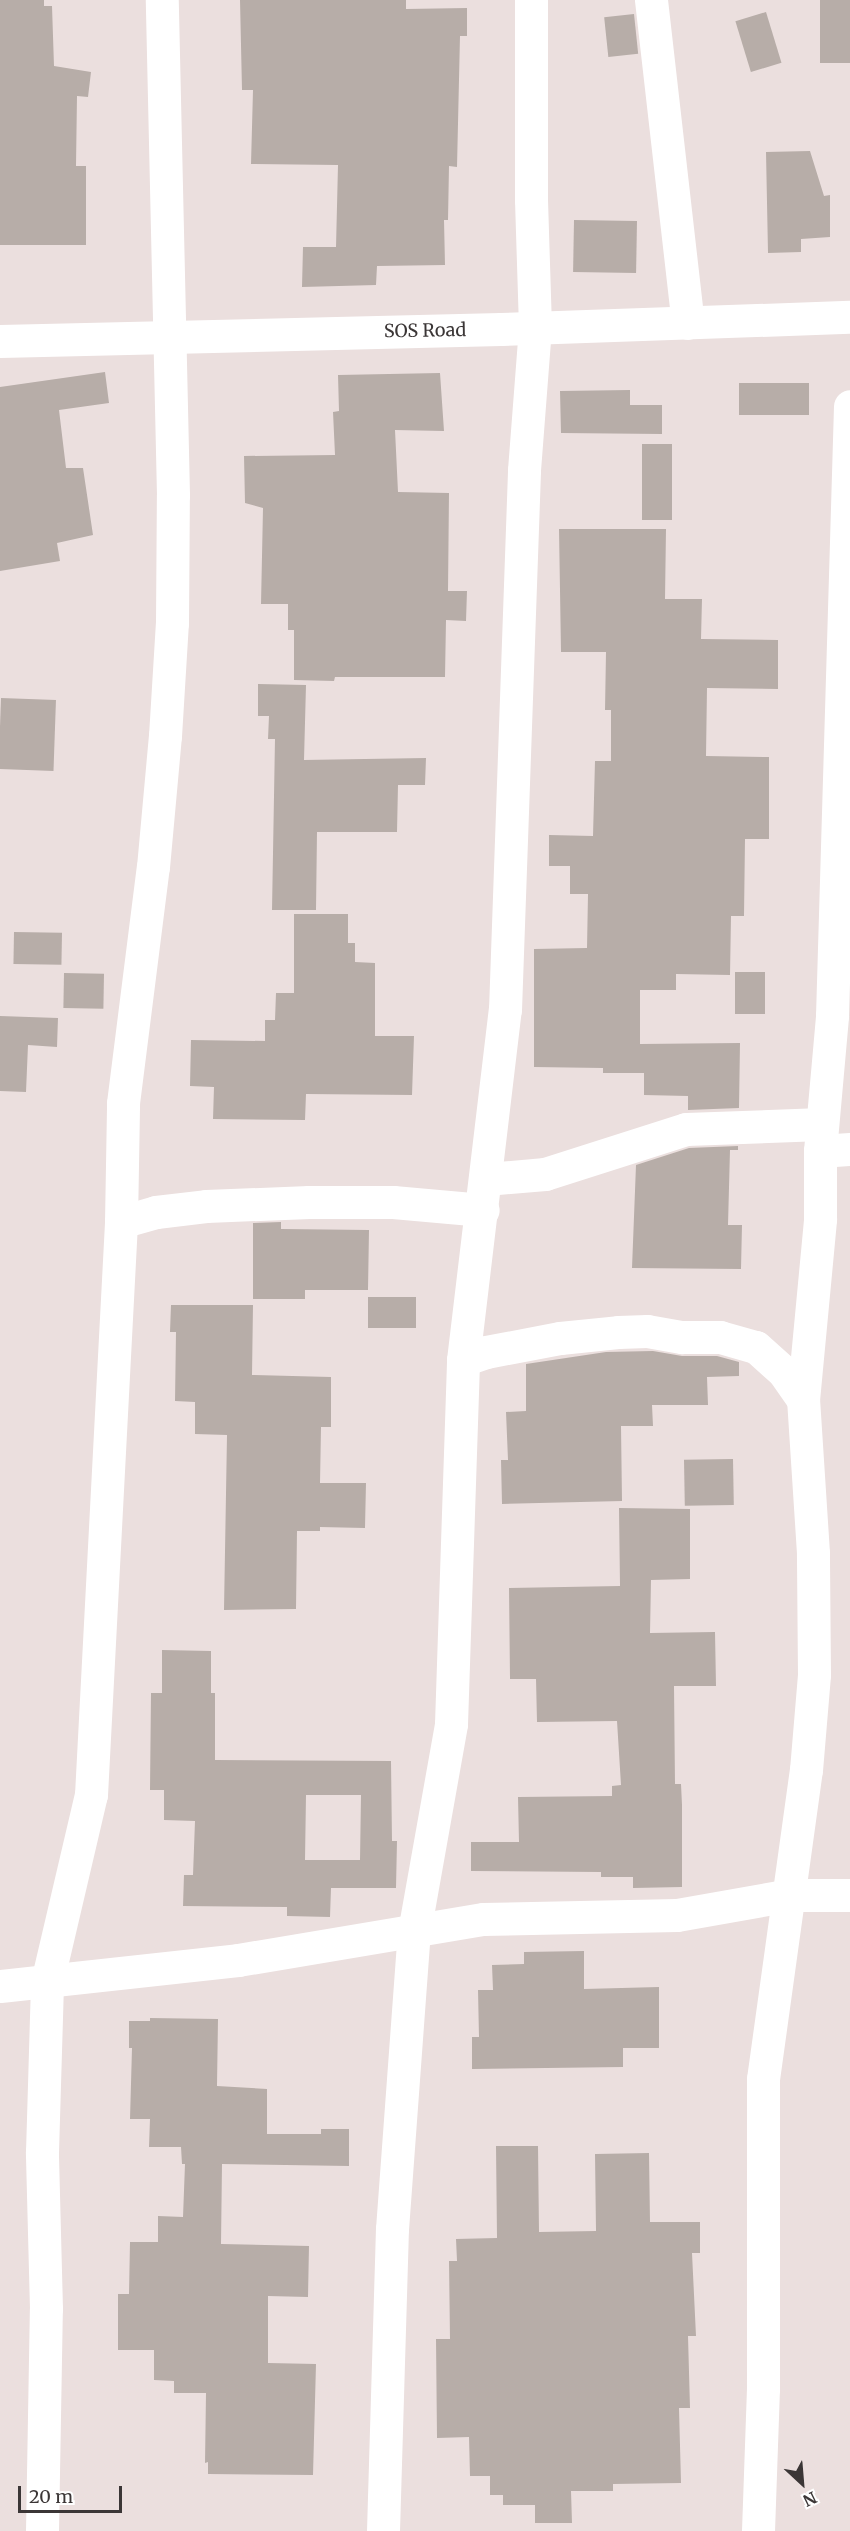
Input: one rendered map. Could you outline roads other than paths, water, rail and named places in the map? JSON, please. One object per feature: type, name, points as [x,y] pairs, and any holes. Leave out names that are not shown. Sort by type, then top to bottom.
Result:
[{"type":"street","points":[[42,2531],[46,2309],[42,2152],[46,1982],[91,1795],[120,1222],[123,1103],[153,867],[171,634],[173,495],[162,0]]},
{"type":"street","points":[[383,2531],[392,2229],[414,1932],[451,1724],[463,1360],[505,1010],[524,470],[535,327],[531,200],[531,0]]},
{"type":"street","points":[[651,0],[688,323]]},
{"type":"street","name":"SOS Road","points":[[0,341],[688,323],[850,316]]},
{"type":"street","points":[[759,2531],[763,2389],[763,2079],[807,1770],[814,1675],[815,1594],[803,1400],[820,1220],[831,1141],[832,1016],[850,406]]},
{"type":"street","points":[[120,1222],[156,1212],[206,1206],[393,1202],[484,1195],[686,1129],[831,1141]]},
{"type":"street","points":[[463,1360],[486,1352],[560,1338],[618,1332],[647,1331],[682,1337],[720,1337],[756,1347],[783,1371],[803,1400]]},
{"type":"street","points":[[0,1986],[238,1960],[483,1919],[677,1915],[790,1895],[850,1895]]}]
